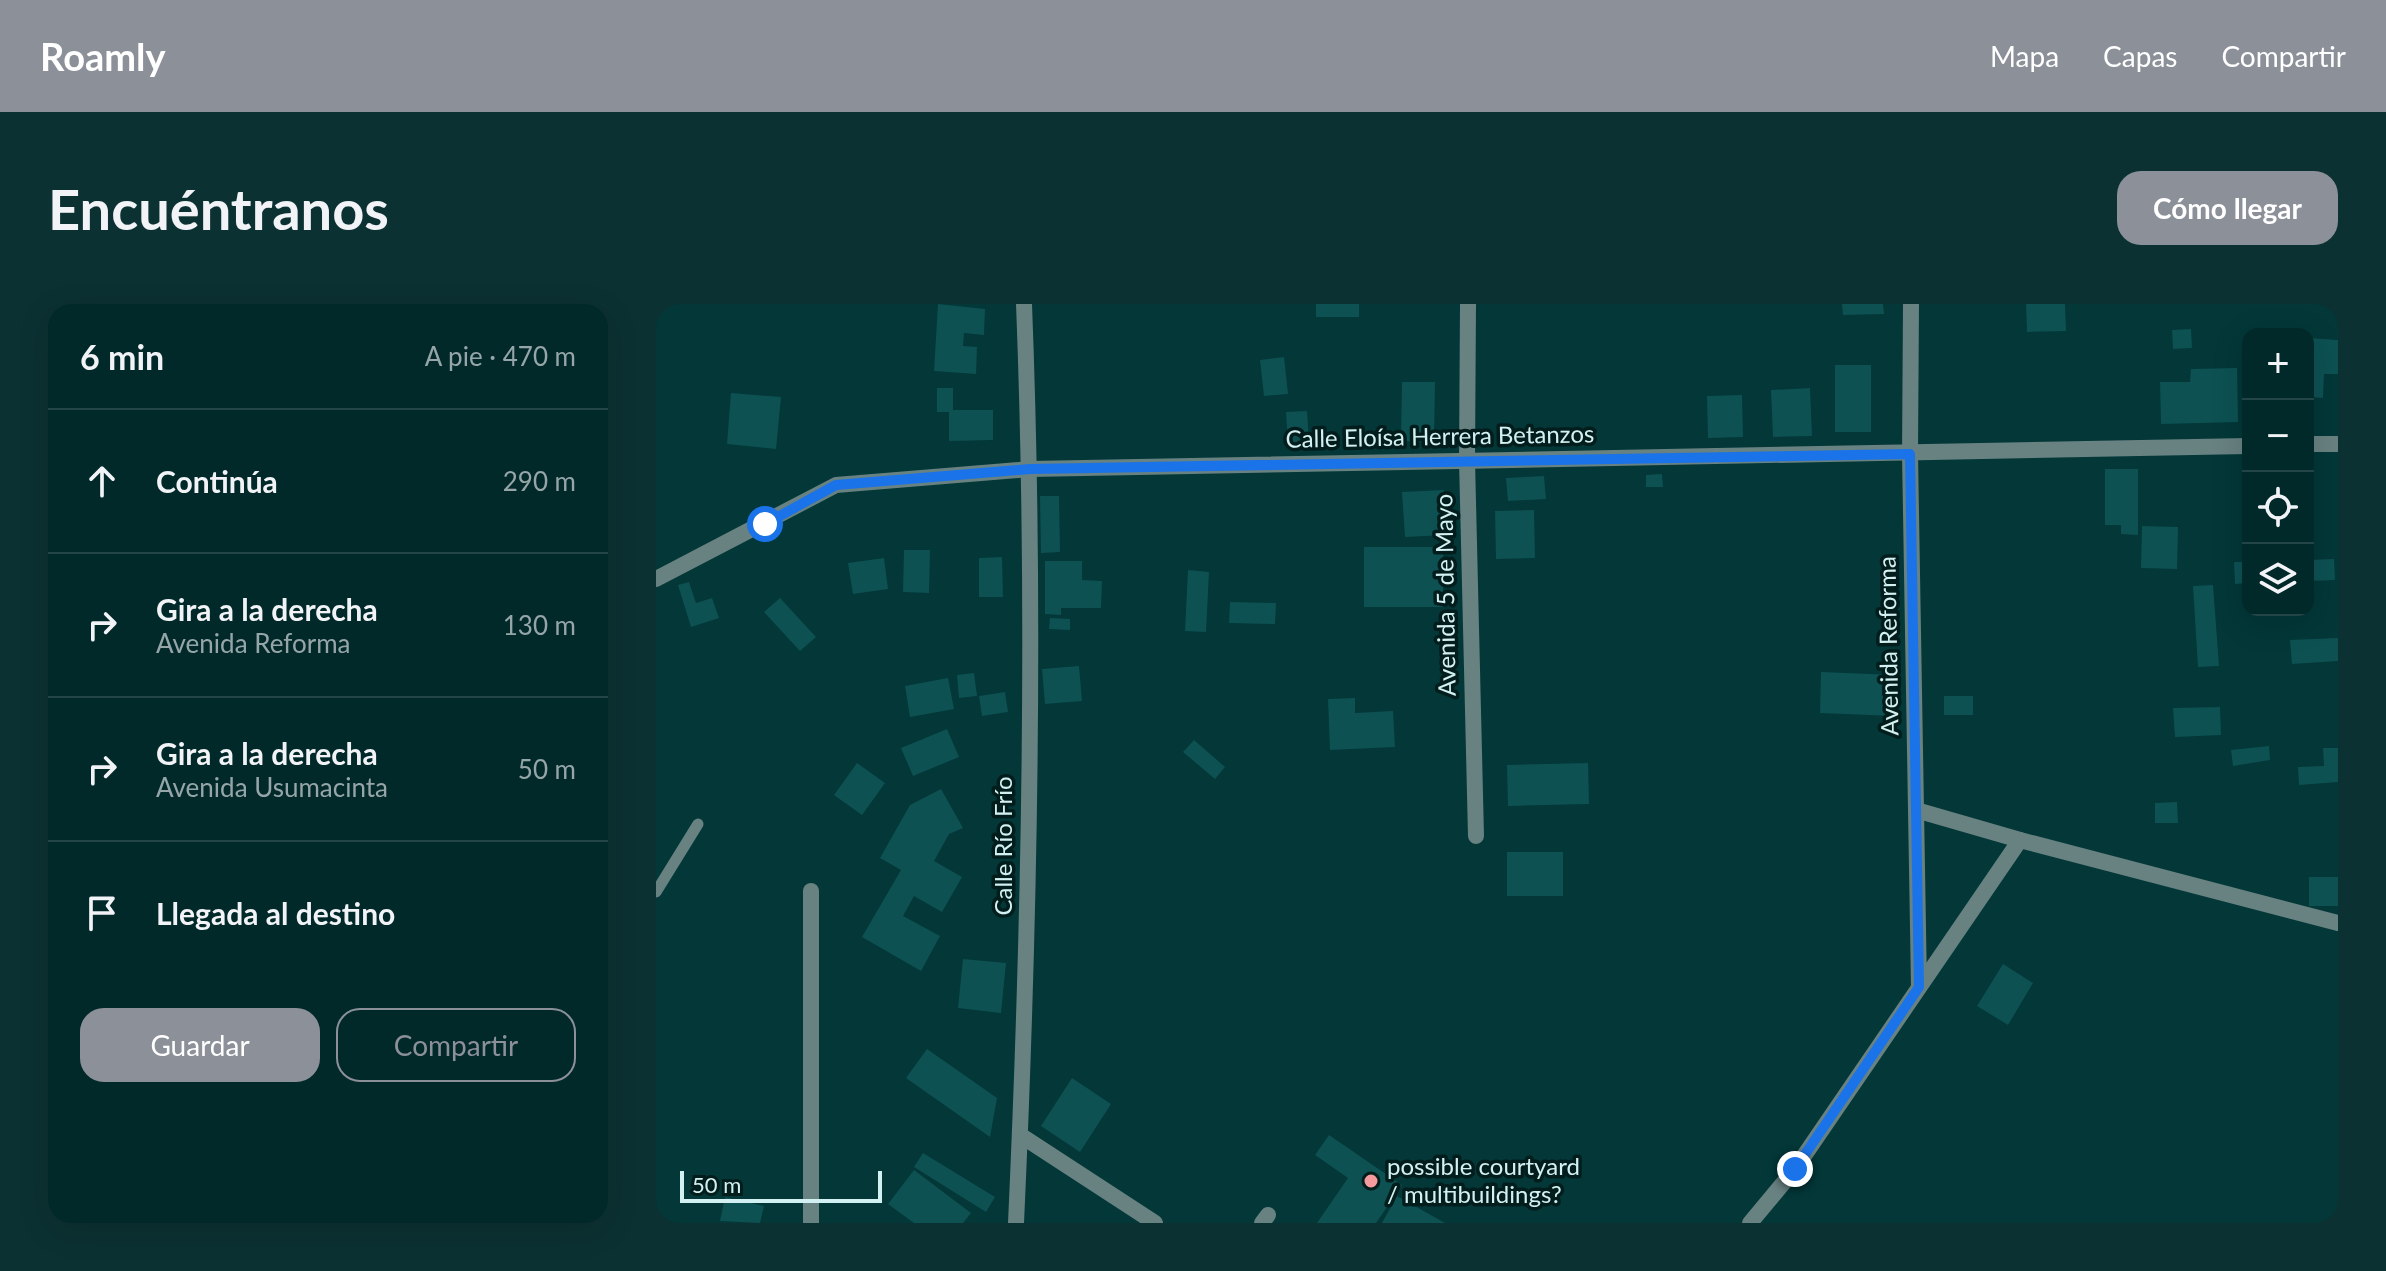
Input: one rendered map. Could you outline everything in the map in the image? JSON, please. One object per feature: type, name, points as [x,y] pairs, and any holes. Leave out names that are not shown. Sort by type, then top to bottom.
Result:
[{"type":"street","name":"Calle Río Frío","points":[[1016,1223],[1027,1008],[1030,469],[1024,304]]},
{"type":"street","name":"Avenida 5 de Mayo","points":[[1468,304],[1467,460],[1476,836]]},
{"type":"street","name":"Avenida Reforma","points":[[1911,304],[1910,454],[1919,987]]},
{"type":"street","points":[[2314,444],[2338,444]]},
{"type":"street","name":"Calle Eloísa Herrera Betanzos","points":[[656,579],[836,485],[1030,469],[2242,446]]},
{"type":"street","points":[[1916,810],[2338,923]]},
{"type":"street","points":[[1750,1223],[1795,1169],[2020,840]]},
{"type":"street","points":[[811,891],[811,1223]]},
{"type":"street","points":[[1020,1135],[1155,1223]]},
{"type":"lane","points":[[656,892],[698,824]]},
{"type":"building","points":[[938,304],[985,309],[984,335],[964,333],[963,346],[977,347],[976,374],[934,371]]},
{"type":"building","points":[[1316,304],[1359,304],[1359,317],[1316,317]]},
{"type":"building","points":[[1842,304],[1883,304],[1884,314],[1843,315]]},
{"type":"building","points":[[2026,304],[2065,304],[2066,331],[2027,332]]},
{"type":"building","points":[[2191,329],[2192,348],[2173,349],[2172,330]]},
{"type":"building","points":[[2314,338],[2338,340],[2338,374],[2324,374],[2323,398],[2314,397]]},
{"type":"building","points":[[1284,357],[1288,394],[1264,396],[1260,360]]},
{"type":"building","points":[[1835,365],[1871,365],[1871,432],[1835,432]]},
{"type":"building","points":[[2237,368],[2238,422],[2161,424],[2160,382],[2190,382],[2191,369]]},
{"type":"building","points":[[1402,382],[1435,382],[1434,442],[1401,441]]},
{"type":"building","points":[[937,388],[953,388],[953,410],[993,410],[993,440],[949,441],[949,412],[937,412]]},
{"type":"building","points":[[1810,388],[1812,436],[1773,437],[1771,390]]},
{"type":"building","points":[[731,393],[781,397],[776,449],[727,444]]},
{"type":"building","points":[[1742,395],[1743,437],[1708,438],[1707,396]]},
{"type":"building","points":[[1307,411],[1309,441],[1288,443],[1286,412]]},
{"type":"building","points":[[2105,469],[2138,469],[2138,535],[2121,534],[2121,525],[2105,525]]},
{"type":"building","points":[[1662,474],[1663,487],[1646,487],[1646,475]]},
{"type":"building","points":[[1544,476],[1546,499],[1508,501],[1506,478]]},
{"type":"building","points":[[1444,490],[1446,535],[1405,537],[1402,492]]},
{"type":"building","points":[[1040,496],[1059,496],[1060,552],[1041,553]]},
{"type":"building","points":[[1534,510],[1535,558],[1496,559],[1495,511]]},
{"type":"building","points":[[2142,526],[2178,527],[2177,569],[2141,568]]},
{"type":"building","points":[[1364,547],[1443,547],[1443,607],[1364,607]]},
{"type":"building","points":[[904,550],[930,550],[929,593],[903,592]]},
{"type":"building","points":[[1002,557],[1003,597],[979,597],[979,558]]},
{"type":"building","points":[[884,558],[888,589],[853,594],[848,563]]},
{"type":"building","points":[[2334,559],[2335,580],[2314,581],[2314,560]]},
{"type":"building","points":[[1045,561],[1082,561],[1082,580],[1102,581],[1101,608],[1061,608],[1061,615],[1045,614]]},
{"type":"building","points":[[2234,562],[2242,562],[2242,583],[2235,584]]},
{"type":"building","points":[[1188,570],[1209,572],[1206,632],[1185,631]]},
{"type":"building","points":[[689,582],[696,603],[712,598],[719,618],[691,627],[678,585]]},
{"type":"building","points":[[2213,585],[2219,666],[2198,667],[2193,586]]},
{"type":"building","points":[[780,598],[816,637],[800,651],[764,612]]},
{"type":"building","points":[[1230,602],[1276,603],[1275,624],[1229,623]]},
{"type":"building","points":[[1050,618],[1070,619],[1070,630],[1049,629]]},
{"type":"building","points":[[2338,638],[2338,661],[2292,664],[2290,640]]},
{"type":"building","points":[[1079,666],[1082,701],[1045,704],[1042,669]]},
{"type":"building","points":[[1821,672],[1895,675],[1894,716],[1820,713]]},
{"type":"building","points":[[974,673],[977,696],[959,698],[957,675]]},
{"type":"building","points":[[948,678],[954,709],[910,717],[905,686]]},
{"type":"building","points":[[1005,692],[1008,712],[982,716],[979,696]]},
{"type":"building","points":[[1944,696],[1973,696],[1973,715],[1944,715]]},
{"type":"building","points":[[1355,698],[1355,713],[1393,711],[1395,747],[1330,750],[1328,699]]},
{"type":"building","points":[[2220,707],[2221,735],[2175,737],[2173,708]]},
{"type":"building","points":[[947,729],[959,757],[913,776],[901,748]]},
{"type":"building","points":[[1194,740],[1225,767],[1215,779],[1183,752]]},
{"type":"building","points":[[2269,746],[2270,760],[2233,766],[2231,750]]},
{"type":"building","points":[[2323,748],[2338,748],[2338,782],[2299,785],[2298,767],[2324,766]]},
{"type":"building","points":[[857,763],[885,783],[862,815],[834,795]]},
{"type":"building","points":[[1588,763],[1589,804],[1508,806],[1507,765]]},
{"type":"building","points":[[941,789],[963,828],[949,834],[934,861],[962,877],[942,912],[914,896],[903,916],[940,936],[921,971],[862,937],[901,870],[880,858],[910,805]]},
{"type":"building","points":[[2177,802],[2178,823],[2155,823],[2155,803]]},
{"type":"building","points":[[1507,852],[1563,852],[1563,896],[1507,896]]},
{"type":"building","points":[[2309,877],[2338,877],[2338,906],[2309,906]]},
{"type":"building","points":[[963,959],[1006,963],[1001,1013],[958,1008]]},
{"type":"building","points":[[2003,964],[2033,983],[2008,1025],[1977,1006]]},
{"type":"building","points":[[927,1049],[997,1098],[990,1137],[906,1078]]},
{"type":"building","points":[[1072,1078],[1111,1104],[1080,1152],[1041,1126]]},
{"type":"building","name":"possible courtyard / multibuildings?","points":[[1329,1135],[1402,1185],[1376,1223],[1317,1223],[1348,1178],[1315,1155]]},
{"type":"building","points":[[923,1153],[995,1197],[986,1212],[914,1167]]},
{"type":"building","points":[[914,1170],[971,1213],[963,1223],[914,1223],[888,1204]]},
{"type":"building","points":[[1397,1196],[1445,1223],[1382,1223]]},
{"type":"building","points":[[725,1197],[764,1206],[760,1223],[720,1221]]},
{"type":"place","name":"possible courtyard / multibuildings?","points":[[1371,1181]]},
{"type":"route","points":[[765,524],[836,485],[1030,469],[1910,454],[1919,987],[1795,1169]]}]
